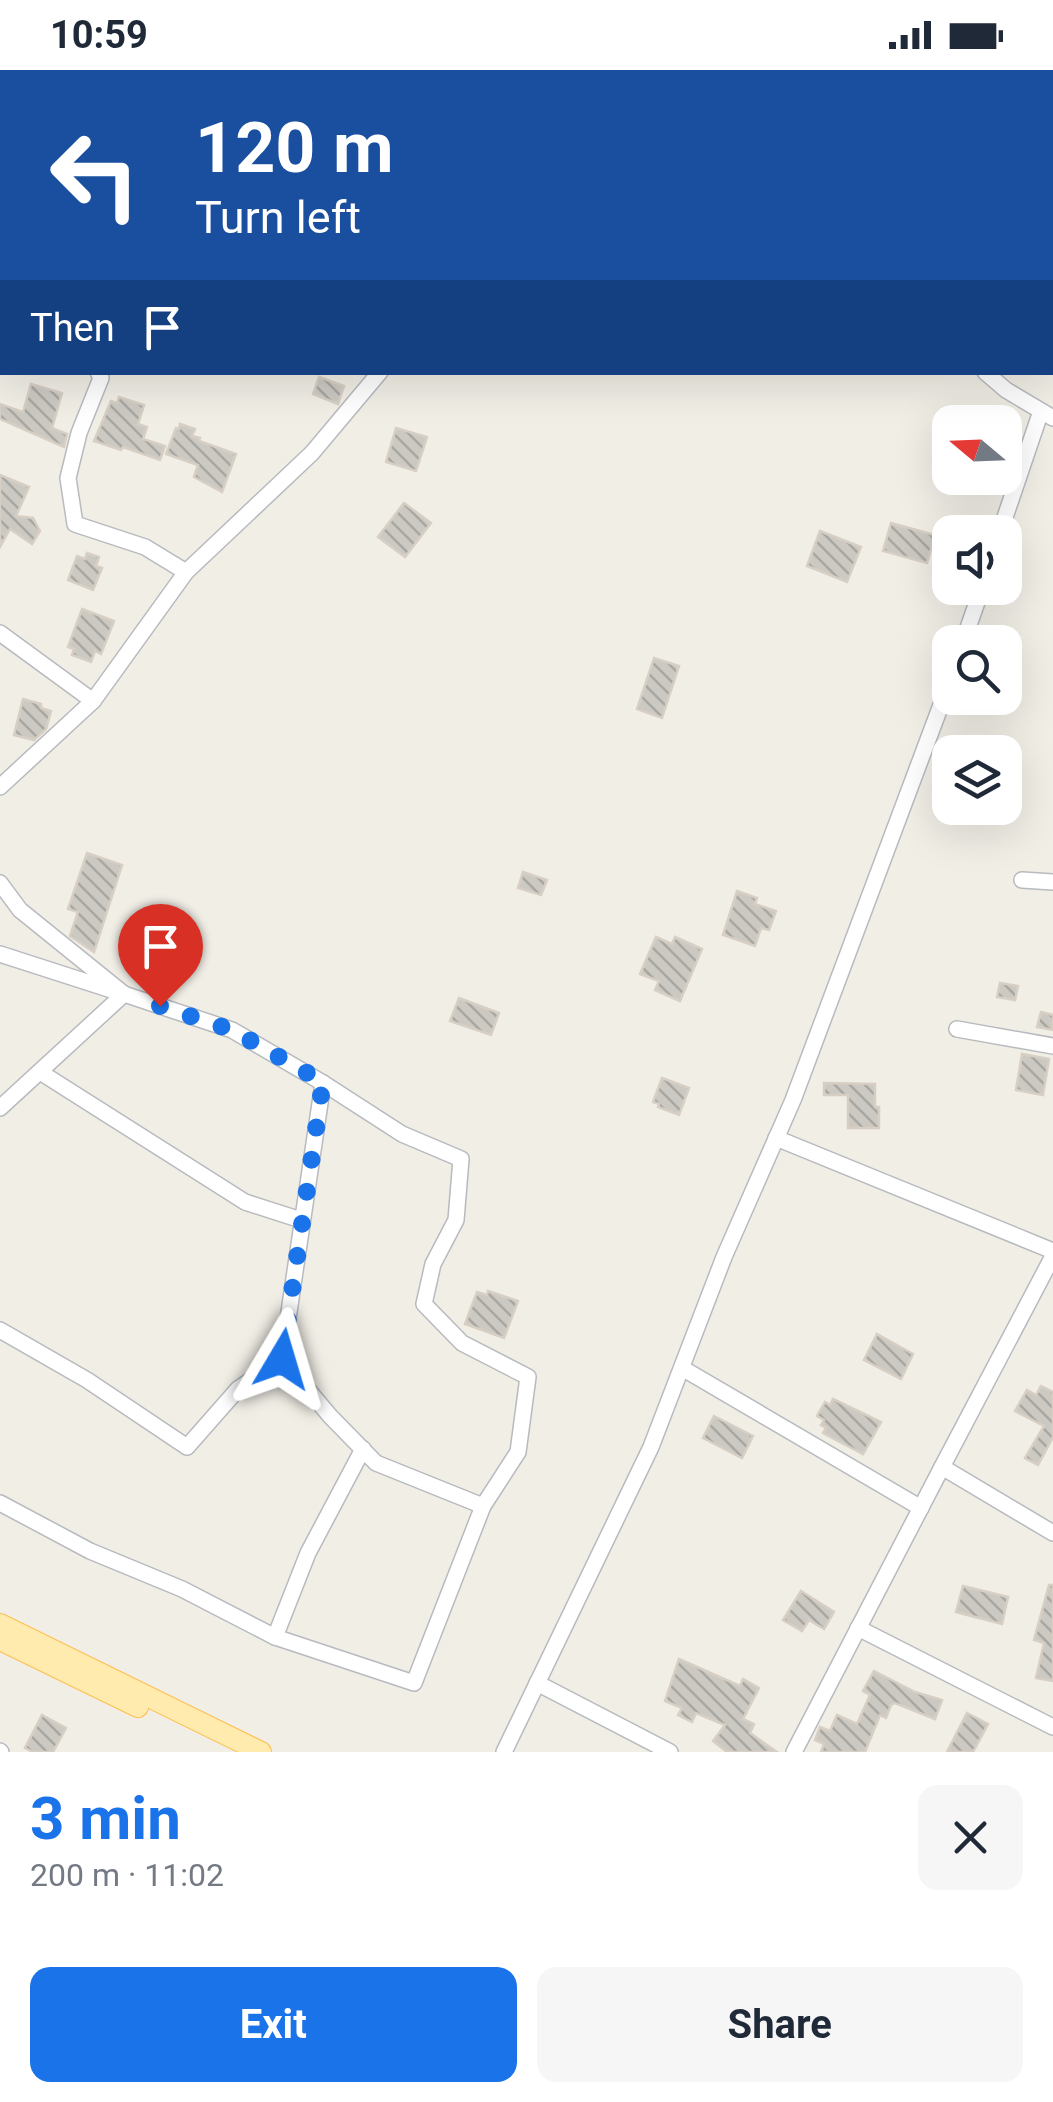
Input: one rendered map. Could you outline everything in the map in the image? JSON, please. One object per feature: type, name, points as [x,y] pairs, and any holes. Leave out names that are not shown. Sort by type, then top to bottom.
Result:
[{"type":"main road","points":[[0,1624],[261,1752]]},
{"type":"main road","points":[[0,1640],[233,1752]]},
{"type":"street","points":[[100,375],[68,478],[75,524],[145,547],[186,572]]},
{"type":"street","points":[[0,787],[93,702],[186,572],[312,453],[377,375]]},
{"type":"street","points":[[1007,381],[1047,415],[1007,515]]},
{"type":"street","points":[[0,633],[93,702]]},
{"type":"street","points":[[504,1752],[652,1447],[724,1257],[776,1138],[937,715]]},
{"type":"street","points":[[1022,880],[1053,882]]},
{"type":"street","points":[[0,882],[20,910],[124,994]]},
{"type":"street","points":[[0,954],[232,1030],[323,1082],[402,1134],[461,1158],[456,1220],[433,1264],[424,1304],[462,1343],[528,1377],[518,1452],[483,1506],[414,1683],[275,1637],[182,1590],[90,1551],[0,1503]]},
{"type":"street","points":[[0,1108],[124,994]]},
{"type":"street","points":[[957,1029],[1053,1046]]},
{"type":"street","points":[[40,1072],[245,1202],[301,1220]]},
{"type":"street","points":[[0,1330],[87,1380],[187,1447],[238,1389],[282,1359],[323,1082]]},
{"type":"street","points":[[776,1138],[1053,1253],[794,1752]]},
{"type":"street","points":[[282,1359],[376,1463],[483,1506]]},
{"type":"street","points":[[682,1368],[921,1508]]},
{"type":"street","points":[[275,1637],[308,1553],[363,1449]]},
{"type":"street","points":[[942,1467],[1053,1532]]},
{"type":"street","points":[[858,1628],[1053,1728]]},
{"type":"street","points":[[537,1683],[670,1752]]},
{"type":"building","points":[[319,377],[344,386],[338,404],[313,394]]},
{"type":"building","points":[[31,384],[62,393],[52,428],[67,434],[64,447],[0,419],[0,404],[23,412]]},
{"type":"building","points":[[119,397],[144,405],[138,424],[147,427],[143,439],[165,446],[160,460],[94,441],[111,401],[117,403]]},
{"type":"building","points":[[180,424],[195,429],[192,436],[200,438],[199,441],[236,454],[222,492],[194,477],[198,465],[166,454]]},
{"type":"building","points":[[396,428],[427,437],[416,471],[386,462]]},
{"type":"building","points":[[0,475],[29,487],[16,516],[33,518],[40,531],[32,544],[10,529],[0,547]]},
{"type":"building","points":[[404,503],[431,523],[405,557],[378,537]]},
{"type":"building","points":[[891,523],[932,534],[927,563],[883,551]]},
{"type":"building","points":[[820,531],[861,547],[847,582],[807,566]]},
{"type":"building","points":[[87,553],[99,557],[96,566],[102,568],[93,590],[68,580],[77,556],[85,559]]},
{"type":"building","points":[[82,609],[114,621],[101,654],[95,651],[91,662],[72,655],[74,649],[68,647]]},
{"type":"building","points":[[654,658],[679,666],[662,718],[637,709]]},
{"type":"building","points":[[23,699],[51,711],[46,729],[34,740],[14,735]]},
{"type":"building","points":[[87,853],[122,865],[94,952],[70,936],[78,912],[68,909]]},
{"type":"building","points":[[523,872],[547,880],[541,895],[518,888]]},
{"type":"building","points":[[737,891],[757,898],[755,904],[776,911],[769,930],[761,928],[755,946],[723,935]]},
{"type":"building","points":[[656,937],[672,944],[675,937],[702,949],[680,1001],[655,990],[659,981],[640,974]]},
{"type":"building","points":[[1000,983],[1018,986],[1015,1000],[997,997]]},
{"type":"building","points":[[459,998],[499,1013],[491,1035],[450,1021]]},
{"type":"building","points":[[1041,1012],[1053,1015],[1053,1030],[1037,1027]]},
{"type":"building","points":[[1022,1054],[1049,1059],[1043,1095],[1016,1090]]},
{"type":"building","points":[[662,1078],[689,1088],[679,1115],[653,1102]]},
{"type":"building","points":[[824,1083],[875,1084],[879,1128],[848,1128],[848,1095],[824,1095]]},
{"type":"building","points":[[488,1291],[518,1301],[504,1338],[465,1324],[477,1292],[487,1295]]},
{"type":"building","points":[[877,1334],[913,1354],[901,1379],[864,1360]]},
{"type":"building","points":[[1041,1386],[1053,1392],[1053,1437],[1038,1465],[1025,1458],[1044,1426],[1015,1411],[1027,1390],[1036,1395]]},
{"type":"building","points":[[833,1399],[881,1422],[863,1454],[823,1433],[824,1420],[817,1416],[825,1402],[830,1405]]},
{"type":"building","points":[[714,1416],[753,1436],[742,1458],[703,1438]]},
{"type":"building","points":[[1049,1585],[1053,1585],[1053,1681],[1036,1678],[1044,1643],[1034,1640]]},
{"type":"building","points":[[963,1586],[1008,1597],[1002,1624],[956,1612]]},
{"type":"building","points":[[801,1591],[834,1612],[824,1629],[809,1620],[802,1631],[783,1620]]},
{"type":"building","points":[[679,1659],[740,1686],[743,1679],[759,1688],[743,1719],[754,1724],[750,1733],[777,1752],[727,1752],[713,1741],[725,1725],[696,1713],[692,1722],[678,1715],[682,1708],[665,1701]]},
{"type":"building","points":[[874,1671],[915,1692],[942,1700],[935,1719],[895,1703],[886,1718],[880,1715],[865,1752],[821,1752],[824,1744],[815,1740],[820,1727],[830,1731],[837,1715],[857,1724],[870,1695],[863,1691]]},
{"type":"building","points":[[967,1713],[988,1724],[973,1752],[947,1752]]},
{"type":"building","points":[[42,1715],[66,1728],[53,1752],[25,1748]]},
{"type":"route","points":[[160,1006],[232,1030],[323,1082],[282,1359]]}]
